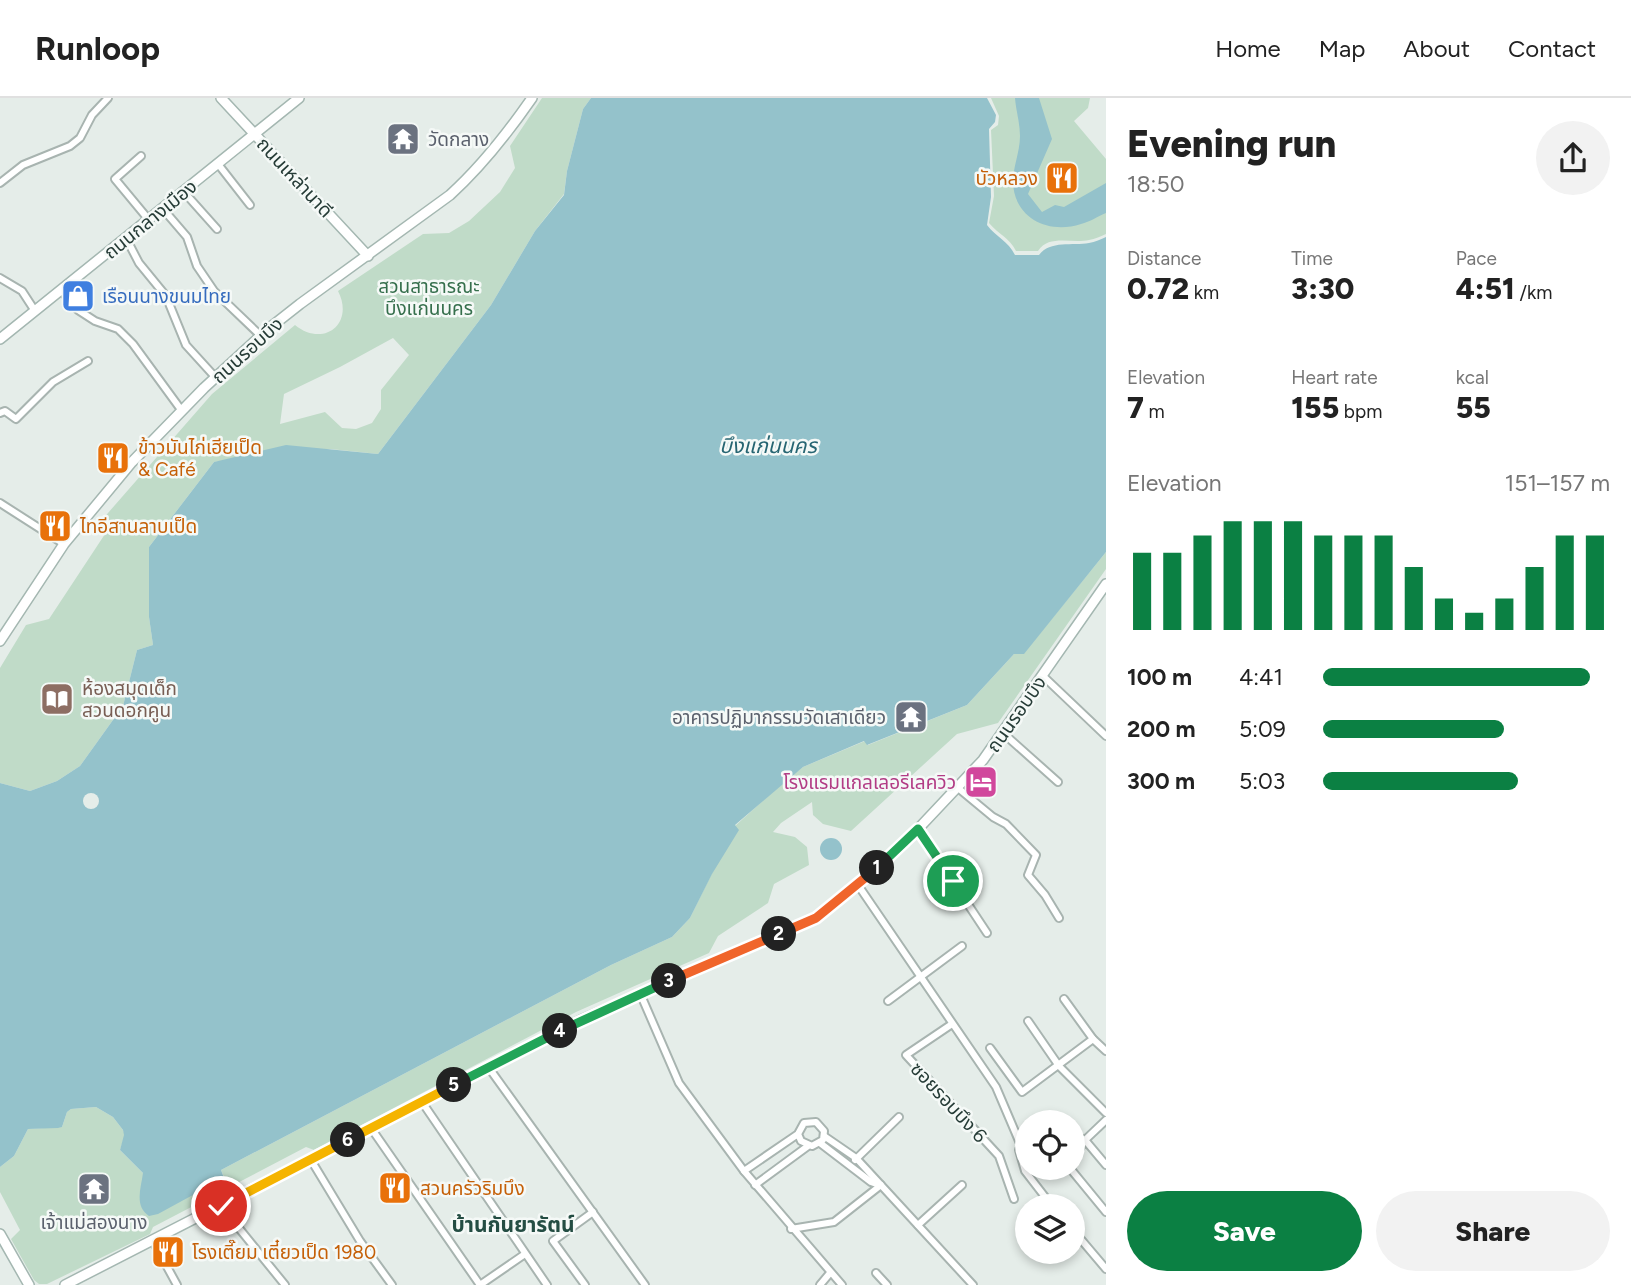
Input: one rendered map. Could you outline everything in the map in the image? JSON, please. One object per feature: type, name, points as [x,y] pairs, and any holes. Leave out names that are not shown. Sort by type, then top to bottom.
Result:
[{"type":"street","points":[[0,183],[23,165],[70,146],[80,138],[92,114],[108,98]]},
{"type":"street","name":"ถนนเหล่านาดี","points":[[221,98],[368,256]]},
{"type":"street","name":"ถนนกลางเมือง","points":[[0,339],[299,98]]},
{"type":"street","name":"ถนนรอบบึง","points":[[0,641],[64,544],[132,462],[261,336],[300,304],[432,210],[476,171],[532,98]]},
{"type":"street","points":[[141,156],[115,179],[149,220]]},
{"type":"street","points":[[218,164],[250,205]]},
{"type":"street","points":[[184,191],[217,229]]},
{"type":"street","points":[[163,208],[187,237],[197,266],[214,291],[261,336]]},
{"type":"street","points":[[125,238],[139,263],[166,296],[186,345],[216,378]]},
{"type":"street","points":[[0,278],[22,291],[35,311]]},
{"type":"street","points":[[61,290],[78,310],[95,321],[118,329],[133,344],[182,411]]},
{"type":"street","points":[[0,414],[5,411],[16,419],[53,382],[88,361]]},
{"type":"street","points":[[0,503],[64,544]]},
{"type":"street","name":"ถนนรอบบึง","points":[[65,1285],[640,993],[816,918],[858,886],[918,829],[983,760],[1106,584]]},
{"type":"street","points":[[1043,676],[1106,736]]},
{"type":"street","points":[[1003,733],[1058,782]]},
{"type":"street","points":[[958,788],[993,817],[1006,824],[1036,855],[1028,875],[1059,918]]},
{"type":"street","points":[[918,829],[987,933]]},
{"type":"street","points":[[858,886],[996,1087],[1015,1126]]},
{"type":"street","points":[[888,1001],[962,946]]},
{"type":"street","points":[[640,993],[680,1083],[755,1185],[842,1285]]},
{"type":"street","points":[[1064,999],[1093,1039],[1106,1051]]},
{"type":"street","points":[[1028,1021],[1059,1066],[1106,1113]]},
{"type":"street","name":"ซอยรอบบึง 6","points":[[952,1024],[906,1055],[999,1156],[1014,1199]]},
{"type":"street","points":[[990,1048],[1022,1092],[1093,1039]]},
{"type":"street","points":[[489,1068],[645,1285]]},
{"type":"street","points":[[422,1102],[547,1285]]},
{"type":"street","points":[[851,1164],[899,1117]]},
{"type":"street","points":[[744,1171],[798,1134],[801,1126],[812,1120],[820,1124],[824,1136],[856,1158],[973,1285]]},
{"type":"street","points":[[1106,1120],[1086,1140],[1106,1165]]},
{"type":"street","points":[[371,1128],[480,1285],[525,1255]]},
{"type":"street","points":[[798,1134],[807,1146]]},
{"type":"street","points":[[820,1143],[824,1136]]},
{"type":"street","points":[[755,1185],[807,1146],[820,1143],[872,1182],[881,1185]]},
{"type":"street","points":[[312,1160],[360,1241],[392,1285]]},
{"type":"street","points":[[1032,1180],[1043,1194]]},
{"type":"street","points":[[1080,1180],[1106,1212]]},
{"type":"street","points":[[792,1229],[834,1222],[881,1185]]},
{"type":"street","points":[[918,1225],[962,1185]]},
{"type":"street","points":[[221,1206],[285,1285]]},
{"type":"street","points":[[585,1285],[552,1241],[593,1212]]},
{"type":"street","points":[[0,1234],[29,1285]]},
{"type":"street","points":[[153,1241],[177,1285]]},
{"type":"street","points":[[1085,1244],[1106,1269]]},
{"type":"street","points":[[820,1285],[830,1273]]},
{"type":"street","points":[[876,1273],[887,1285]]},
{"type":"green space","name":"สวนสาธารณะ บึงแก่นนคร","points":[[542,98],[591,98],[583,109],[564,194],[535,231],[491,305],[378,454],[330,449],[214,462],[149,547],[149,617],[153,645],[137,650],[123,706],[80,766],[57,781],[30,791],[0,783],[0,668],[26,625],[49,619],[107,531],[101,521],[212,394],[295,325],[316,334],[333,329],[342,313],[338,291],[423,234],[449,233],[469,221],[500,192],[515,168],[510,146]],"holes":[[[393,338],[409,355],[381,390],[381,409],[372,423],[356,429],[342,428],[325,412],[280,424],[284,394]]]},
{"type":"green space","points":[[991,98],[1090,98],[1088,108],[1074,121],[1106,159],[1106,234],[1082,241],[1054,241],[1038,251],[1016,251],[989,223],[994,196],[991,130],[998,125],[999,116]]},
{"type":"green space","points":[[1106,552],[1106,569],[998,723],[957,734],[851,831],[823,824],[813,815],[812,802],[781,823],[773,832],[795,837],[807,847],[809,865],[774,884],[768,903],[718,936],[709,953],[576,1012],[314,1150],[306,1147],[153,1227],[150,1234],[47,1284],[39,1284],[34,1280],[11,1239],[20,1230],[0,1192],[0,1167],[14,1156],[28,1129],[62,1127],[67,1112],[71,1109],[96,1107],[113,1117],[123,1130],[125,1135],[120,1150],[143,1173],[224,1177],[221,1170],[611,965],[672,937],[690,918],[735,826],[787,779],[803,767],[865,741],[868,745],[967,705],[1014,654],[1024,653]]},
{"type":"water","name":"บึงแก่นนคร","points":[[591,98],[987,98],[996,115],[995,122],[989,129],[991,197],[987,225],[990,229],[1015,255],[1039,255],[1055,245],[1089,243],[1106,237],[1106,552],[1024,654],[1014,654],[967,705],[867,745],[864,741],[803,767],[735,825],[739,830],[712,874],[690,918],[672,937],[611,965],[221,1170],[224,1178],[158,1214],[149,1216],[141,1207],[143,1173],[120,1150],[123,1130],[113,1117],[96,1107],[71,1109],[67,1112],[62,1127],[28,1129],[14,1156],[0,1167],[0,783],[30,791],[57,781],[80,766],[123,706],[137,650],[153,645],[149,617],[149,547],[214,462],[286,445],[378,454],[491,305],[535,231],[564,195],[567,171],[583,109]]},
{"type":"water","points":[[1015,98],[1039,98],[1052,139],[1028,194],[1042,212],[1055,205],[1064,207],[1106,183],[1106,213],[1084,223],[1056,227],[1044,225],[1025,213],[1014,192],[1013,179],[1020,136]]},
{"type":"water","points":[[831,838],[839,841],[842,849],[839,857],[831,860],[823,857],[820,849],[823,841]]},
{"type":"pier","points":[[91,793],[97,795],[97,807],[91,809],[85,807],[83,801],[85,795]]},
{"type":"place","name":"วัดกลาง","points":[[403,139]]},
{"type":"place","name":"บัวหลวง","points":[[1062,178]]},
{"type":"place","name":"เรือนนางขนมไทย","points":[[78,296]]},
{"type":"place","name":"ข้าวมันไก่เฮียเป็ด & Café","points":[[113,458]]},
{"type":"place","name":"ไทอีสานลาบเป็ด","points":[[55,526]]},
{"type":"place","name":"ห้องสมุดเด็ก สวนดอกคูน","points":[[57,699]]},
{"type":"place","name":"อาคารปฏิมากรรมวัดเสาเดียว","points":[[911,717]]},
{"type":"place","name":"โรงแรมแกลเลอรีเลควิว","points":[[981,782]]},
{"type":"place","name":"สวนครัวริมบึง","points":[[395,1188]]},
{"type":"place","name":"เจ้าแม่สองนาง","points":[[94,1189]]},
{"type":"place","name":"โรงเตี๊ยม เตี๋ยวเป็ด 1980","points":[[168,1252]]},
{"type":"district","name":"บ้านกันยารัตน์","points":[[513,1225]]},
{"type":"route","points":[[221,1206],[581,1020],[816,918],[858,886],[918,829],[953,881]]}]
